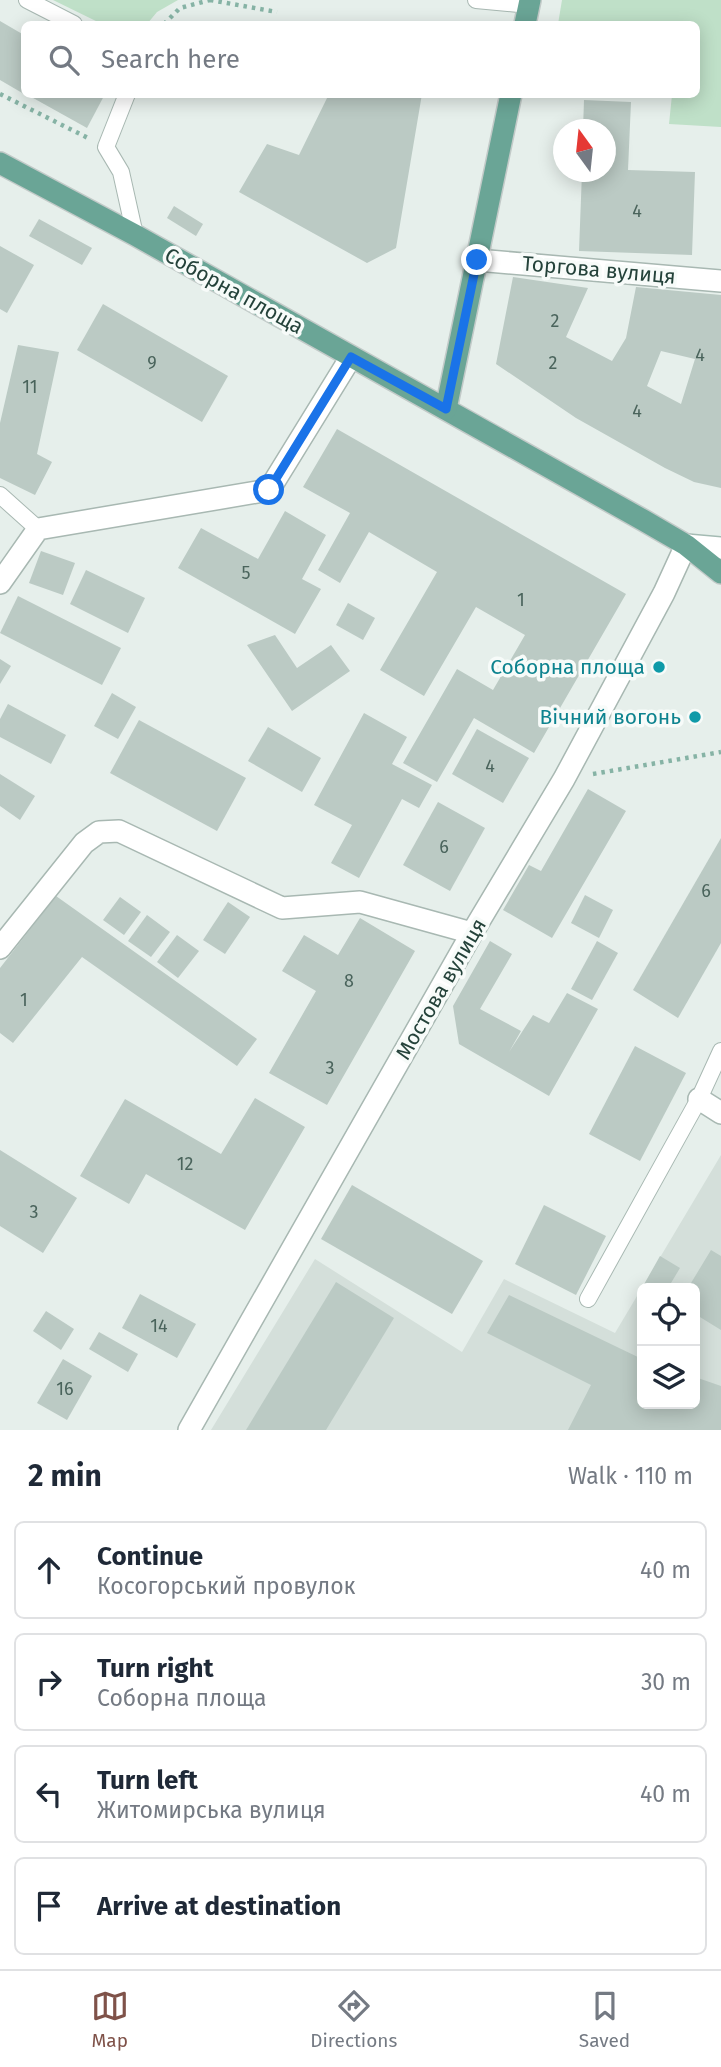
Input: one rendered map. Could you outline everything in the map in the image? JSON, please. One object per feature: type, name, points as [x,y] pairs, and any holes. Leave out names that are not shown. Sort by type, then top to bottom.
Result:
[{"type":"main road","points":[[446,409],[510,98]]},
{"type":"main road","name":"Соборна площа","points":[[0,163],[135,235],[686,545],[721,573]]},
{"type":"street","name":"Торгова вулиця","points":[[477,260],[721,281]]},
{"type":"street","points":[[0,583],[38,528],[269,490],[351,357]]},
{"type":"street","points":[[686,545],[721,548]]},
{"type":"street","name":"Мостова вулиця","points":[[189,1430],[472,933],[564,779],[664,593],[686,545]]},
{"type":"street","points":[[0,948],[83,843],[99,832],[118,831],[282,908],[360,902],[472,933]]},
{"type":"street","points":[[699,1099],[721,1113]]},
{"type":"lane","points":[[27,0],[68,21]]},
{"type":"lane","points":[[477,0],[528,10]]},
{"type":"lane","points":[[125,98],[106,148],[121,172],[135,235]]},
{"type":"lane","points":[[0,495],[38,528]]},
{"type":"lane","points":[[588,1299],[699,1099],[721,1051]]},
{"type":"path","points":[[167,21],[180,8],[210,0],[277,12]]},
{"type":"path","points":[[0,94],[106,148]]},
{"type":"path","points":[[564,779],[721,752]]},
{"type":"shaded area","points":[[721,1155],[721,1430],[211,1430],[315,1259],[462,1352],[504,1279],[615,1333],[637,1296],[637,1409],[700,1409],[700,1283],[645,1283]]},
{"type":"green space","points":[[53,0],[178,0],[157,12],[150,21],[96,21]]},
{"type":"green space","points":[[562,0],[721,0],[721,127],[669,124],[672,98],[700,98],[700,21],[558,21]]},
{"type":"building","points":[[0,21],[21,33],[21,92],[0,80]]},
{"type":"building","points":[[33,98],[103,98],[87,128]]},
{"type":"building","points":[[327,98],[421,98],[396,248],[367,263],[239,192],[267,144],[299,155]]},
{"type":"building","points":[[584,100],[631,102],[628,170],[695,172],[692,255],[579,251],[582,182],[616,182],[616,119],[583,119]]},
{"type":"building","points":[[174,206],[203,224],[196,236],[167,218]]},
{"type":"building","points":[[39,219],[92,248],[82,265],[29,236]]},
{"type":"building","points":[[0,246],[34,265],[7,313],[0,309]]},
{"type":"building","points":[[513,277],[588,288],[566,337],[612,361],[626,338],[636,287],[721,295],[721,488],[694,482],[665,468],[576,418],[496,364]],"holes":[[[661,351],[695,359],[681,404],[647,386]]]},
{"type":"building","points":[[103,304],[228,376],[202,422],[77,350]]},
{"type":"building","points":[[18,345],[59,352],[37,454],[52,462],[35,495],[0,478],[0,423]]},
{"type":"building","points":[[337,429],[626,594],[534,753],[474,718],[437,782],[403,763],[457,669],[493,690],[525,635],[476,607],[424,696],[380,670],[437,572],[369,532],[340,583],[318,570],[350,513],[303,487]]},
{"type":"building","points":[[285,511],[326,535],[302,579],[321,589],[295,634],[178,568],[201,528],[258,559]]},
{"type":"building","points":[[41,551],[75,563],[63,595],[29,583]]},
{"type":"building","points":[[86,570],[145,598],[128,633],[70,604]]},
{"type":"building","points":[[18,596],[121,648],[102,685],[0,633]]},
{"type":"building","points":[[348,603],[375,618],[363,640],[336,625]]},
{"type":"building","points":[[275,635],[297,668],[331,645],[350,671],[292,711],[247,645]]},
{"type":"building","points":[[0,659],[11,666],[0,684]]},
{"type":"building","points":[[112,693],[136,707],[118,739],[94,726]]},
{"type":"building","points":[[8,704],[66,735],[51,764],[0,737],[0,719]]},
{"type":"building","points":[[364,713],[407,737],[392,764],[432,785],[419,808],[402,799],[359,878],[331,863],[352,825],[314,805]]},
{"type":"building","points":[[139,720],[246,778],[217,831],[110,773]]},
{"type":"building","points":[[268,727],[321,758],[302,792],[248,761]]},
{"type":"building","points":[[477,729],[529,758],[503,803],[452,774]]},
{"type":"building","points":[[0,774],[35,796],[20,820],[0,806]]},
{"type":"building","points":[[588,789],[626,811],[552,938],[503,910],[529,865],[541,871]]},
{"type":"building","points":[[438,802],[485,828],[450,891],[403,865]]},
{"type":"building","points":[[721,838],[721,943],[678,1018],[633,990]]},
{"type":"building","points":[[585,895],[613,910],[599,938],[571,923]]},
{"type":"building","points":[[56,896],[257,1039],[237,1066],[82,957],[13,1043],[0,1033],[0,968]]},
{"type":"building","points":[[120,897],[141,912],[124,935],[103,920]]},
{"type":"building","points":[[228,902],[250,917],[225,954],[203,940]]},
{"type":"building","points":[[147,915],[170,932],[151,957],[128,941]]},
{"type":"building","points":[[360,918],[415,951],[327,1105],[269,1073],[316,991],[282,971],[304,935],[338,955]]},
{"type":"building","points":[[177,935],[199,951],[178,978],[157,962]]},
{"type":"building","points":[[490,941],[512,954],[480,1009],[521,1031],[509,1052],[533,1015],[549,1023],[567,993],[598,1009],[549,1096],[459,1044],[453,1006]]},
{"type":"building","points":[[597,941],[618,953],[592,1000],[571,989]]},
{"type":"building","points":[[635,1046],[686,1073],[640,1161],[589,1134]]},
{"type":"building","points":[[255,1098],[305,1127],[245,1230],[146,1174],[129,1204],[80,1176],[125,1099],[221,1154]]},
{"type":"building","points":[[0,1150],[77,1198],[43,1253],[0,1226]]},
{"type":"building","points":[[352,1185],[483,1261],[452,1314],[321,1239]]},
{"type":"building","points":[[544,1205],[606,1236],[576,1295],[515,1264]]},
{"type":"building","points":[[711,1250],[721,1256],[721,1330],[700,1317],[700,1283],[691,1283]]},
{"type":"building","points":[[660,1256],[680,1268],[671,1283],[645,1283]]},
{"type":"building","points":[[336,1282],[394,1318],[326,1430],[246,1430]]},
{"type":"building","points":[[140,1294],[196,1324],[177,1358],[122,1328]]},
{"type":"building","points":[[509,1295],[637,1357],[637,1409],[700,1409],[700,1379],[721,1386],[721,1430],[568,1430],[591,1385],[487,1333]]},
{"type":"building","points":[[46,1311],[74,1329],[61,1350],[33,1331]]},
{"type":"building","points":[[99,1332],[138,1354],[128,1372],[89,1349]]},
{"type":"building","points":[[63,1359],[92,1376],[67,1420],[37,1403]]},
{"type":"place","name":"Соборна площа","points":[[659,667]]},
{"type":"place","name":"Вічний вогонь","points":[[695,717]]},
{"type":"route","points":[[269,490],[351,357],[446,409],[477,260]]}]
